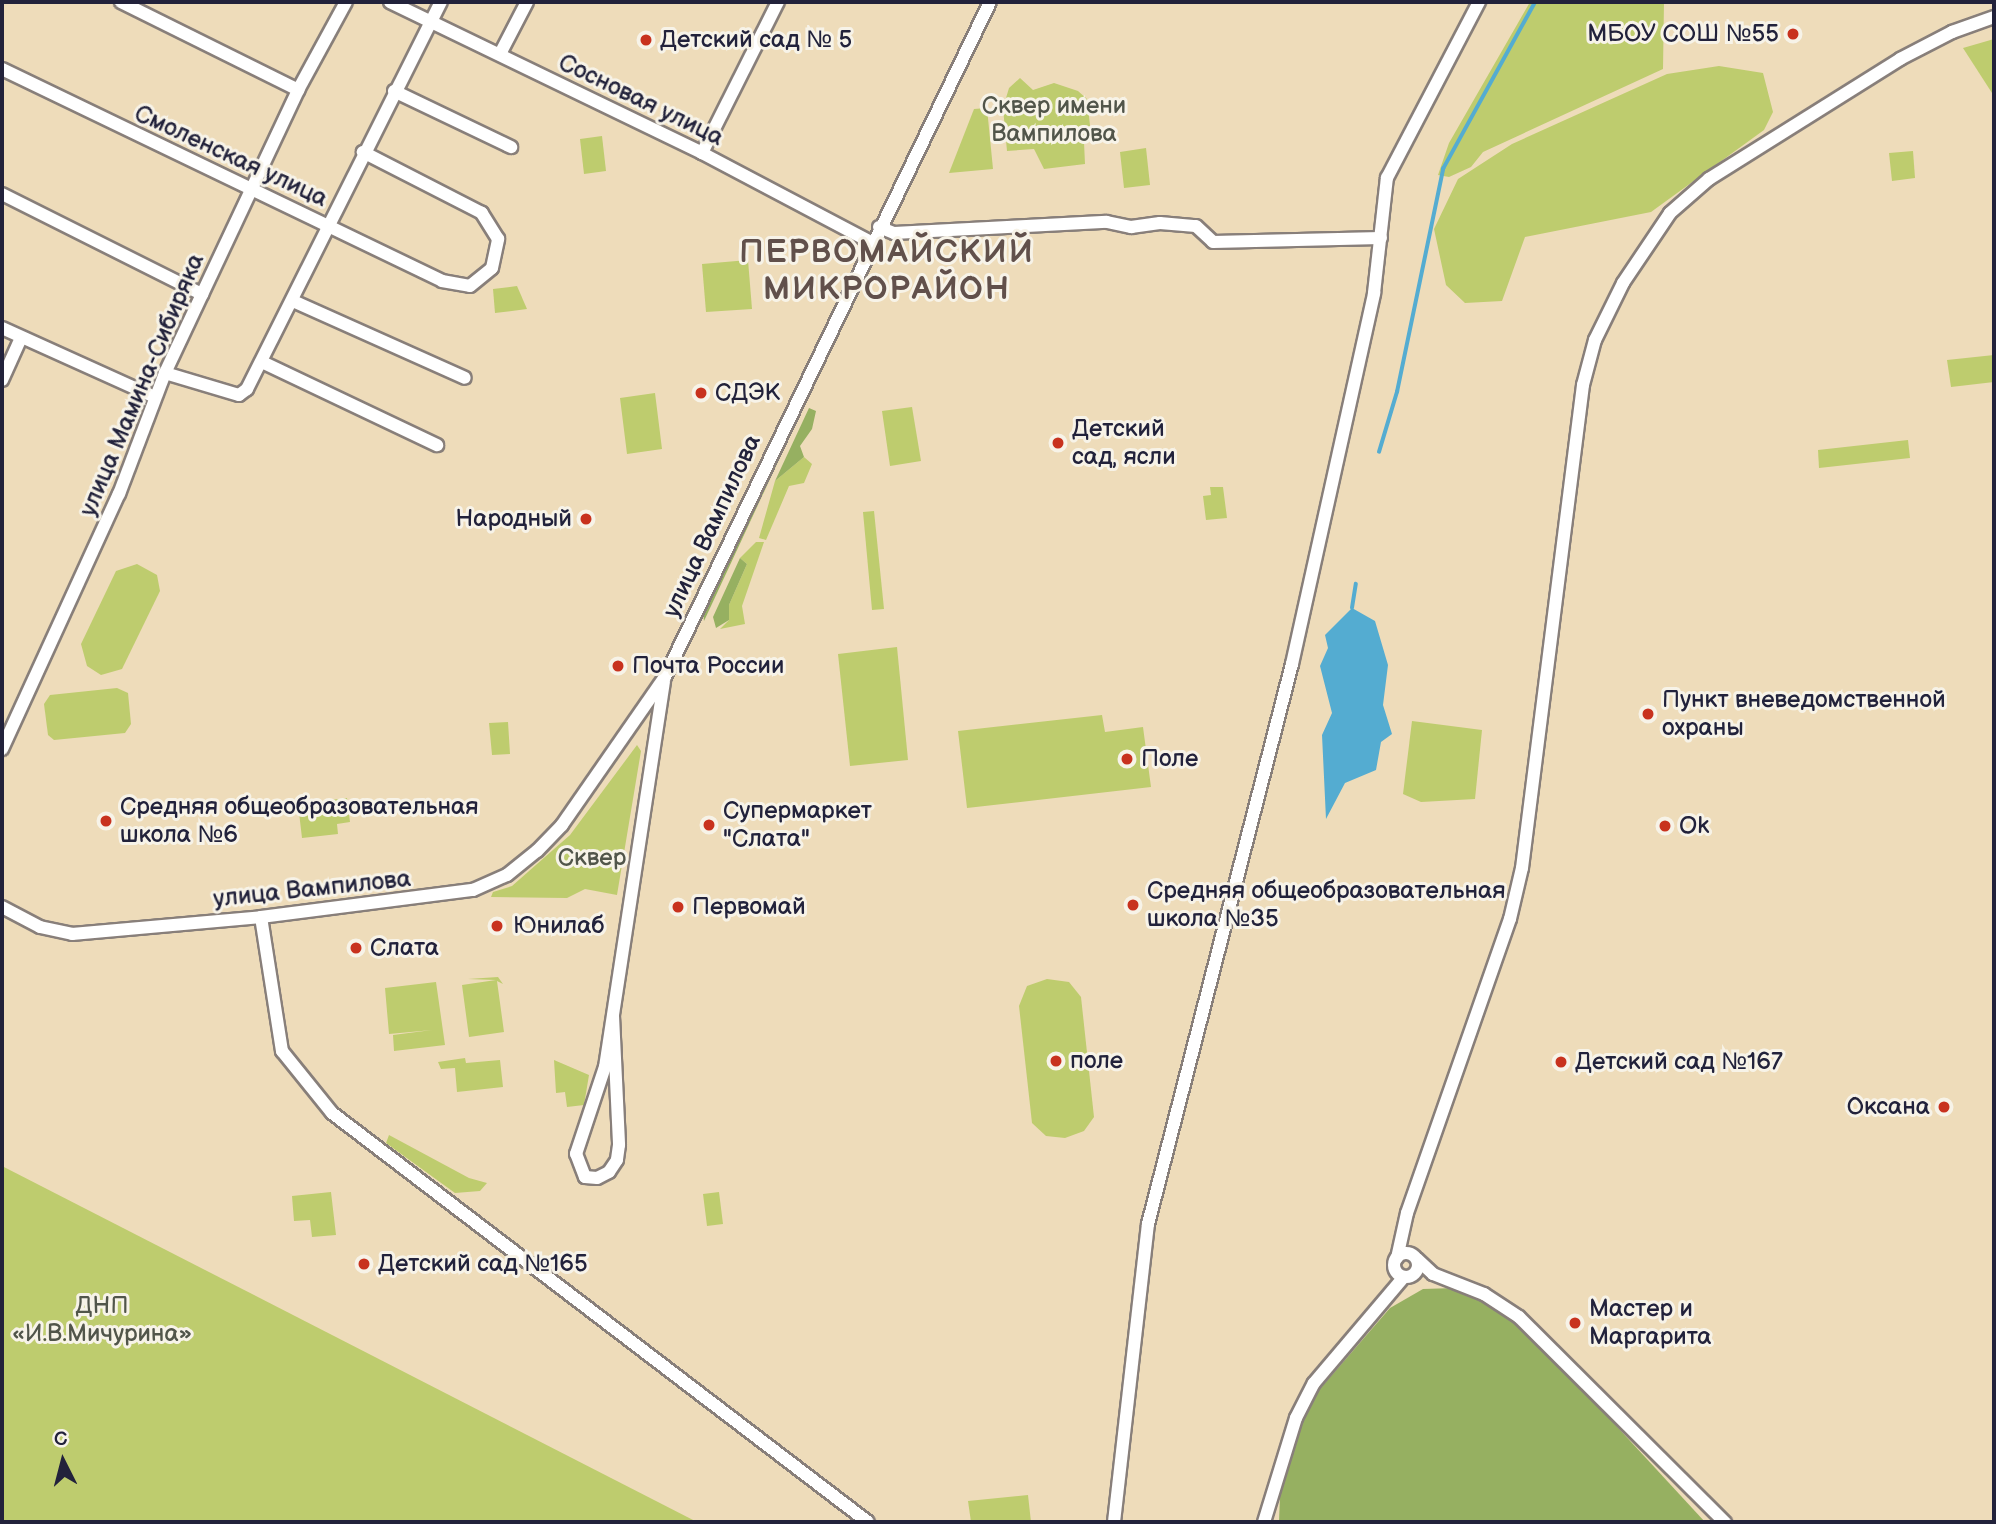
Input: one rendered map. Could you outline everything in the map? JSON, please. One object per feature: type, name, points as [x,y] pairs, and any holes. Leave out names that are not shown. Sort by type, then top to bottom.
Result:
[{"type":"street","points":[[121,2],[298,90]]},
{"type":"street","name":"улица Мамина-Сибиряка","points":[[2,749],[119,494],[165,373],[298,90],[345,2]]},
{"type":"street","name":"Сосновая улица","points":[[390,2],[702,153],[871,242]]},
{"type":"street","points":[[165,373],[239,395],[262,362],[332,225],[363,152],[441,2]]},
{"type":"street","points":[[500,54],[527,2]]},
{"type":"street","points":[[702,153],[778,2]]},
{"type":"street","name":"улица Вампилова","points":[[2,907],[40,927],[72,934],[261,917],[444,895],[473,890],[507,875],[562,825],[665,677],[871,242],[990,2]]},
{"type":"street","points":[[1114,1522],[1148,1224],[1292,664],[1374,293],[1387,178],[1479,2]]},
{"type":"street","points":[[1382,1300],[1396,1262],[1403,1225],[1510,919],[1518,881],[1583,385],[1595,340],[1623,282],[1670,214],[1709,179],[1900,59],[1952,32],[1994,17]]},
{"type":"street","name":"Смоленская улица","points":[[2,69],[250,192],[332,225],[442,281],[470,286],[492,268],[498,239],[482,212],[363,152]]},
{"type":"street","points":[[394,92],[511,147]]},
{"type":"street","points":[[2,194],[202,294]]},
{"type":"street","points":[[879,227],[894,233],[1107,222],[1131,227],[1160,223],[1196,226],[1213,242],[1381,238]]},
{"type":"street","points":[[293,301],[465,378]]},
{"type":"street","points":[[2,328],[155,397]]},
{"type":"street","points":[[2,380],[21,338]]},
{"type":"street","points":[[262,362],[437,445]]},
{"type":"street","points":[[613,1016],[617,1160],[609,1172],[597,1178],[585,1177],[576,1154],[603,1075],[665,677]]},
{"type":"street","points":[[626,733],[645,731],[653,749]]},
{"type":"street","points":[[261,917],[282,1051],[332,1113],[868,1522]]},
{"type":"street","points":[[1264,1522],[1296,1419],[1314,1383],[1382,1300],[1417,1270],[1403,1225]]},
{"type":"street","points":[[1396,1262],[1407,1253],[1433,1275]]},
{"type":"street","points":[[1396,1262],[1407,1276]]},
{"type":"street","points":[[1407,1276],[1433,1275],[1484,1294],[1519,1317],[1725,1522]]},
{"type":"green space","points":[[1530,2],[1664,2],[1663,69],[1483,152],[1471,167],[1449,177],[1438,175],[1449,143]]},
{"type":"green space","points":[[1994,39],[1994,93],[1992,93],[1963,48]]},
{"type":"green space","points":[[1719,66],[1763,73],[1773,112],[1764,130],[1651,212],[1525,237],[1502,301],[1465,303],[1446,285],[1434,229],[1458,179],[1512,144],[1667,74]]},
{"type":"green space","name":"Сквер имени Вампилова","points":[[1020,78],[1033,90],[1054,83],[1078,91],[1087,99],[1091,134],[1084,142],[1085,164],[1044,169],[1034,149],[1007,151],[1003,108],[1009,88]]},
{"type":"green space","points":[[987,108],[993,169],[949,173],[974,109]]},
{"type":"green space","points":[[602,136],[606,171],[584,174],[580,139]]},
{"type":"green space","points":[[1146,148],[1150,185],[1124,188],[1120,152]]},
{"type":"green space","points":[[1913,151],[1915,178],[1892,181],[1889,153]]},
{"type":"green space","points":[[748,260],[752,309],[706,312],[702,264]]},
{"type":"green space","points":[[517,286],[527,309],[495,313],[493,289]]},
{"type":"green space","points":[[1994,355],[1994,382],[1951,387],[1947,360]]},
{"type":"green space","points":[[655,393],[662,449],[627,454],[620,398]]},
{"type":"green space","points":[[804,393],[809,395],[704,621],[703,612]]},
{"type":"green space","points":[[912,407],[921,461],[890,466],[882,411]]},
{"type":"green space","points":[[809,408],[816,411],[812,429],[800,446],[804,457],[775,481]]},
{"type":"green space","points":[[1908,440],[1910,458],[1819,468],[1818,450]]},
{"type":"green space","points":[[804,457],[812,464],[804,483],[789,486],[766,540],[759,538],[775,481]]},
{"type":"green space","points":[[1210,487],[1223,487],[1227,518],[1206,520],[1203,496],[1211,495]]},
{"type":"green space","points":[[874,511],[884,609],[872,610],[863,512]]},
{"type":"green space","points":[[756,542],[764,542],[742,606],[745,624],[720,629],[729,620],[729,605],[747,564],[740,558]]},
{"type":"green space","points":[[740,558],[747,564],[729,605],[729,620],[716,628],[713,617]]},
{"type":"green space","points":[[137,564],[157,575],[160,591],[122,669],[101,675],[87,666],[81,644],[116,571]]},
{"type":"green space","points":[[897,647],[908,760],[850,766],[838,654]]},
{"type":"green space","points":[[117,688],[128,693],[131,724],[125,733],[54,740],[48,735],[44,704],[50,695]]},
{"type":"green space","points":[[1102,715],[1105,732],[1143,727],[1151,787],[967,808],[958,731]]},
{"type":"green space","points":[[1412,721],[1482,730],[1475,799],[1421,802],[1403,794]]},
{"type":"green space","points":[[508,722],[510,754],[492,755],[489,723]]},
{"type":"green space","name":"Сквер","points":[[637,745],[641,751],[617,895],[585,889],[567,898],[491,897],[493,892],[512,886],[570,835]]},
{"type":"green space","points":[[347,798],[350,822],[337,824],[338,834],[302,838],[298,804]]},
{"type":"green space","points":[[498,977],[503,984],[497,981],[504,1032],[469,1037],[462,985],[496,980],[468,979]]},
{"type":"green space","name":"поле","points":[[1047,979],[1069,982],[1081,997],[1094,1117],[1084,1131],[1065,1138],[1046,1136],[1032,1123],[1019,1006],[1027,986]]},
{"type":"green space","points":[[436,982],[445,1045],[394,1051],[393,1035],[432,1030],[389,1034],[385,988]]},
{"type":"green space","points":[[465,1058],[466,1063],[500,1060],[503,1087],[457,1092],[455,1068],[441,1069],[438,1062]]},
{"type":"green space","points":[[554,1060],[589,1075],[584,1105],[567,1107],[565,1092],[556,1093]]},
{"type":"green space","points":[[389,1135],[469,1178],[487,1183],[480,1191],[455,1193],[386,1143]]},
{"type":"green space","name":"ДНП «И.В.Мичурина»","points":[[2,1166],[697,1522],[2,1522]]},
{"type":"green space","points":[[331,1192],[336,1235],[312,1237],[310,1220],[294,1221],[292,1196]]},
{"type":"green space","points":[[719,1192],[723,1224],[707,1226],[703,1194]]},
{"type":"green space","points":[[1454,1288],[1500,1308],[1536,1339],[1705,1522],[1279,1522],[1281,1471],[1306,1405],[1390,1308],[1423,1289]]},
{"type":"green space","points":[[1028,1495],[1031,1522],[971,1522],[968,1501]]},
{"type":"water","points":[[1352,608],[1375,621],[1388,665],[1383,705],[1392,734],[1381,742],[1376,770],[1345,783],[1326,819],[1322,735],[1332,713],[1320,666],[1328,648],[1325,635]]},
{"type":"waterway","points":[[1379,452],[1397,392],[1443,169],[1535,2]]},
{"type":"waterway","points":[[1352,608],[1356,584]]},
{"type":"place","name":"МБОУ СОШ №55","points":[[1793,34]]},
{"type":"place","name":"Детский сад № 5","points":[[646,40]]},
{"type":"place","name":"СДЭК","points":[[701,393]]},
{"type":"place","name":"Детский сад, ясли","points":[[1058,443]]},
{"type":"place","name":"Народный","points":[[586,519]]},
{"type":"place","name":"Почта России","points":[[618,666]]},
{"type":"place","name":"Пункт вневедомственной охраны","points":[[1648,714]]},
{"type":"place","name":"Поле","points":[[1127,759]]},
{"type":"place","name":"Средняя общеобразовательная школа №6","points":[[106,821]]},
{"type":"place","name":"Супермаркет \"Слата\"","points":[[709,825]]},
{"type":"place","name":"Ok","points":[[1665,826]]},
{"type":"place","name":"Средняя общеобразовательная школа №35","points":[[1133,905]]},
{"type":"place","name":"Первомай","points":[[678,907]]},
{"type":"place","name":"Юнилаб","points":[[497,926]]},
{"type":"place","name":"Слата","points":[[356,948]]},
{"type":"place","name":"поле","points":[[1056,1061]]},
{"type":"place","name":"Детский сад №167","points":[[1561,1062]]},
{"type":"place","name":"Оксана","points":[[1944,1107]]},
{"type":"place","name":"Детский сад №165","points":[[364,1264]]},
{"type":"place","name":"Мастер и Маргарита","points":[[1575,1323]]},
{"type":"district","name":"ПЕРВОМАЙСКИЙ МИКРОРАЙОН","points":[[887,272]]}]
